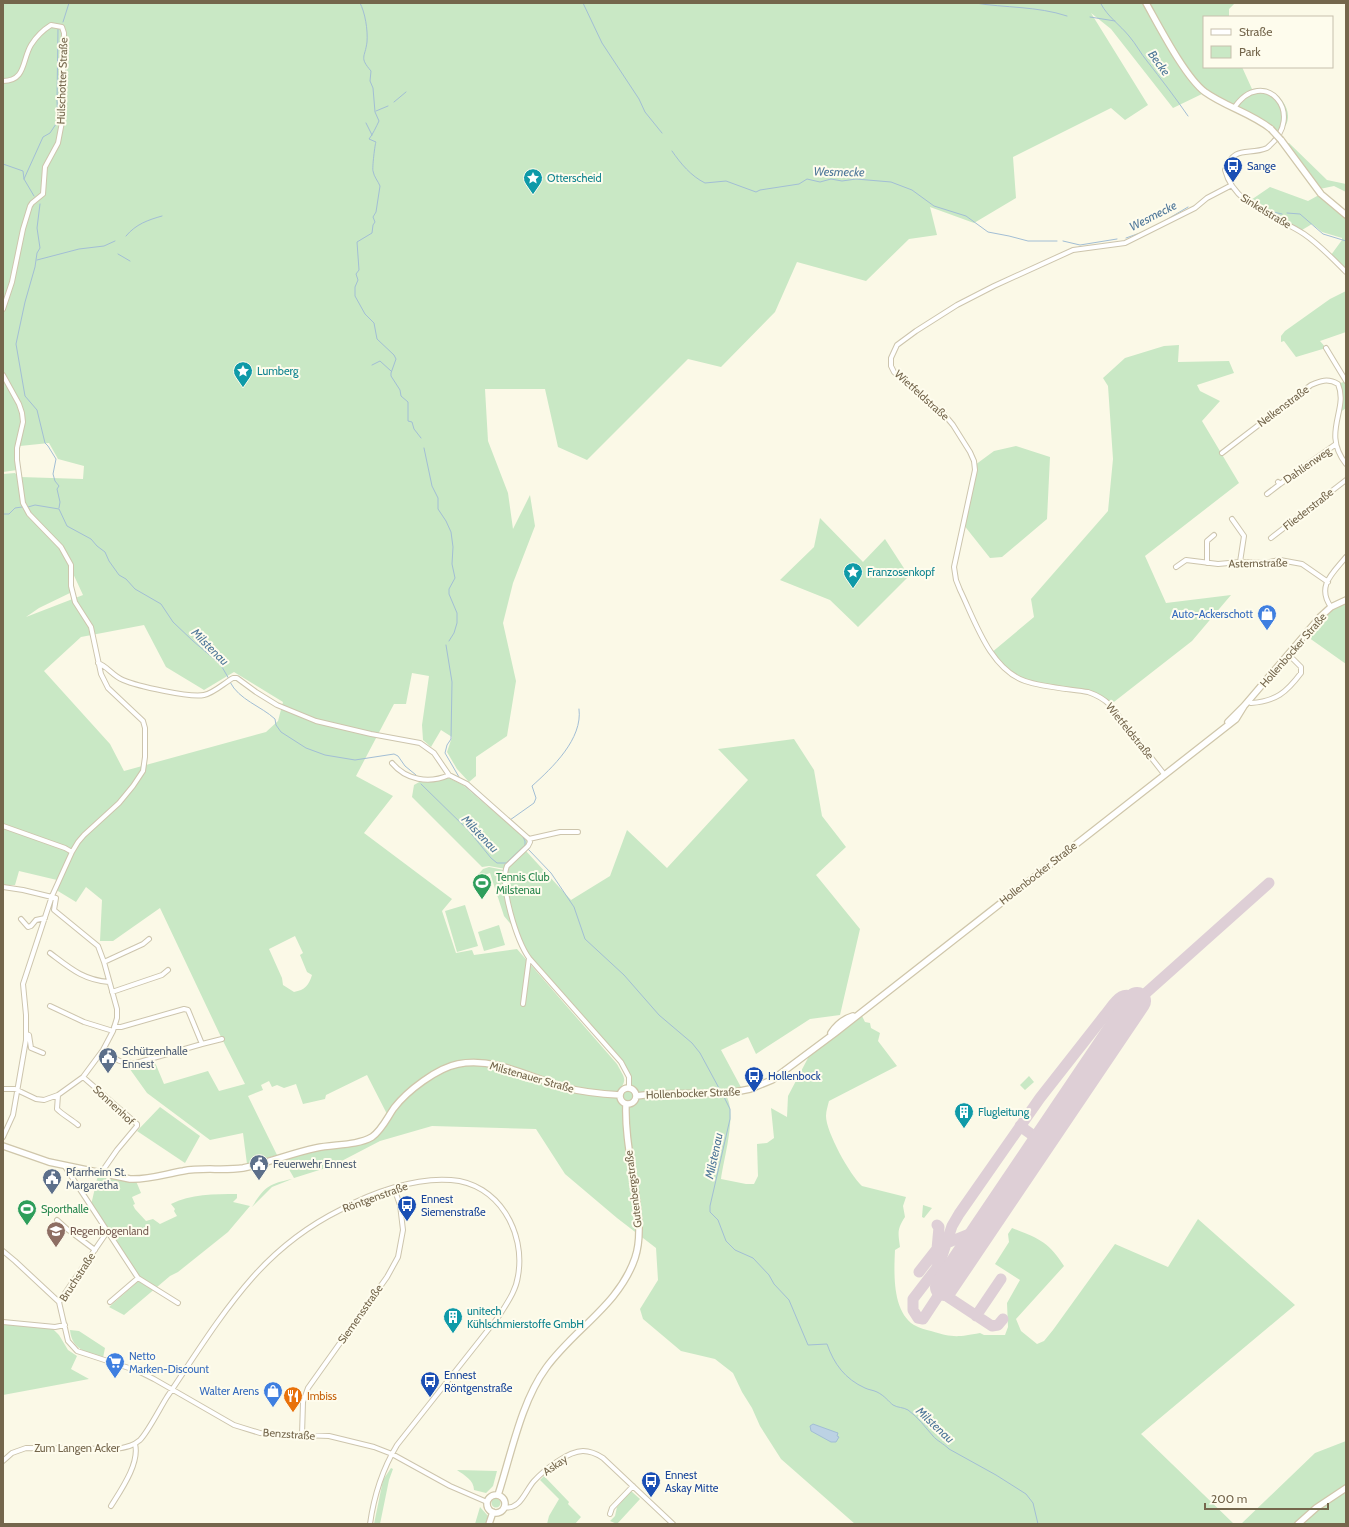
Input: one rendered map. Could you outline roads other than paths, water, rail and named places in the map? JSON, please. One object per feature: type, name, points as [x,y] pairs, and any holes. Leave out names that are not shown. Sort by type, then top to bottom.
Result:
[{"type":"main road","points":[[1146,3],[1194,81],[1214,98],[1254,117],[1271,129],[1281,140],[1321,194],[1346,215]]},
{"type":"main road","name":"Hollenbocker Straße","points":[[636,1096],[653,1094],[722,1094],[750,1089],[772,1080],[1220,731],[1244,706],[1320,617],[1331,607],[1346,600]]},
{"type":"main road","name":"Milstenauer Straße","points":[[3,1146],[49,1162],[139,1180],[150,1179],[183,1171],[233,1169],[253,1166],[318,1148],[361,1141],[377,1133],[395,1107],[415,1089],[441,1070],[462,1064],[477,1063],[498,1065],[576,1090],[594,1094],[620,1095]]},
{"type":"main road","points":[[626,1104],[621,1100],[620,1095],[622,1090],[629,1088]]},
{"type":"main road","name":"Hollenbocker Straße","points":[[626,1104],[633,1102],[636,1096],[634,1090],[629,1088]]},
{"type":"main road","name":"Gutenbergstraße","points":[[498,1495],[531,1394],[545,1370],[559,1352],[610,1302],[622,1283],[635,1257],[638,1218],[626,1133],[626,1104]]},
{"type":"main road","points":[[1298,1524],[1316,1508],[1346,1488]]},
{"type":"main road","points":[[498,1495],[504,1500],[504,1507],[499,1512],[493,1512],[488,1507],[487,1502],[492,1496],[498,1495]]},
{"type":"main road","points":[[489,1524],[493,1512]]},
{"type":"street","name":"Hülschotter Straße","points":[[3,81],[10,81],[16,78],[24,65],[31,46],[43,31],[51,25],[62,27],[64,33],[62,122],[60,136],[45,167],[43,194],[32,202],[30,206],[12,282],[3,308]]},
{"type":"street","name":"Sinkelstraße","points":[[1234,108],[1245,95],[1255,91],[1263,91],[1277,98],[1282,104],[1285,113],[1281,131],[1270,146],[1264,149],[1245,151],[1230,158],[1225,170],[1230,186],[1245,200],[1306,235],[1346,272]]},
{"type":"street","name":"Wietfeldstraße","points":[[1164,774],[1105,700],[1088,692],[1023,680],[1007,671],[992,655],[960,590],[956,580],[954,567],[975,470],[974,461],[967,446],[946,417],[897,376],[891,366],[891,358],[897,346],[916,331],[957,305],[994,286],[1073,250],[1125,243],[1195,208],[1207,198],[1230,186]]},
{"type":"street","points":[[1326,348],[1346,381],[1338,384],[1342,397],[1335,436],[1339,453],[1346,464]]},
{"type":"street","points":[[3,375],[22,413],[23,422],[17,448],[17,460],[23,503],[29,514],[61,547],[71,565],[71,586],[75,602],[92,627],[98,663],[108,688],[142,721],[145,728],[145,758],[142,771],[127,794],[84,835],[72,852],[52,896],[24,984],[26,1034],[13,1115],[3,1136]]},
{"type":"street","name":"Nelkenstraße","points":[[1222,453],[1311,385],[1323,380],[1338,384]]},
{"type":"street","name":"Dahlienweg","points":[[1267,494],[1279,483],[1336,444]]},
{"type":"street","name":"Fliederstraße","points":[[1270,538],[1346,480]]},
{"type":"street","points":[[1232,519],[1244,536],[1240,562]]},
{"type":"street","points":[[1207,563],[1208,541],[1214,535]]},
{"type":"street","points":[[1331,607],[1324,589],[1346,558]]},
{"type":"street","name":"Asternstraße","points":[[1176,567],[1186,560],[1218,564],[1240,562],[1264,563],[1280,560],[1302,564],[1328,582]]},
{"type":"street","points":[[1248,701],[1251,703],[1264,702],[1278,697],[1293,683],[1301,673],[1300,668],[1288,654]]},
{"type":"street","points":[[98,663],[103,665],[114,676],[124,680],[149,688],[178,693],[205,695],[227,681],[237,678],[277,705],[310,719],[420,743],[434,753],[448,775],[467,784],[529,839]]},
{"type":"street","points":[[392,763],[396,768],[422,780],[448,775]]},
{"type":"street","points":[[3,826],[72,852]]},
{"type":"street","points":[[529,839],[560,832],[578,832]]},
{"type":"street","points":[[529,839],[530,842],[528,846],[506,867],[509,909],[520,942],[529,958],[620,1062],[629,1077],[629,1088]]},
{"type":"street","points":[[3,887],[24,890],[56,898],[54,910],[98,946],[112,992],[117,1018],[103,1050],[83,1077],[58,1095],[44,1100],[36,1099],[18,1090],[3,1089]]},
{"type":"street","points":[[21,919],[28,927],[31,926],[36,920],[45,918]]},
{"type":"street","points":[[104,962],[143,944],[149,939]]},
{"type":"street","points":[[50,953],[75,972],[96,981],[108,982]]},
{"type":"street","points":[[523,1004],[529,958]]},
{"type":"street","points":[[112,992],[162,975],[168,970]]},
{"type":"street","points":[[50,1006],[84,1022],[113,1029],[121,1028],[184,1009],[188,1010],[202,1044]]},
{"type":"street","points":[[26,1034],[29,1035],[31,1048],[43,1053]]},
{"type":"street","points":[[103,1050],[122,1062],[136,1063],[222,1039]]},
{"type":"street","name":"Sonnenhof","points":[[83,1077],[137,1124],[101,1173]]},
{"type":"street","points":[[58,1095],[57,1109],[78,1125]]},
{"type":"street","points":[[64,1165],[138,1278],[178,1303]]},
{"type":"street","name":"Röntgenstraße","points":[[172,1390],[232,1304],[253,1277],[283,1248],[309,1228],[340,1210],[366,1198],[414,1182],[453,1180],[473,1186],[488,1194],[501,1206],[511,1220],[518,1237],[518,1276],[512,1294],[499,1316],[397,1445],[378,1485],[370,1524]]},
{"type":"street","name":"Siemensstraße","points":[[302,1435],[303,1402],[308,1388],[383,1283],[398,1257],[403,1230],[400,1205],[394,1188]]},
{"type":"street","points":[[57,1220],[95,1250]]},
{"type":"street","name":"Bruchstraße","points":[[64,1325],[59,1302],[107,1232]]},
{"type":"street","points":[[3,1251],[59,1302]]},
{"type":"street","points":[[110,1302],[138,1278]]},
{"type":"street","points":[[3,1322],[55,1327],[64,1325]]},
{"type":"street","name":"Benzstraße","points":[[64,1325],[68,1341],[77,1351],[138,1370],[234,1425],[260,1432],[288,1435],[329,1436],[374,1447],[392,1454],[450,1486],[487,1502]]},
{"type":"street","name":"Zum Langen Acker","points":[[3,1461],[12,1453],[26,1448],[117,1449],[128,1447],[142,1439],[172,1390]]},
{"type":"street","points":[[111,1506],[128,1480],[136,1450],[135,1444]]},
{"type":"street","name":"Askay","points":[[504,1507],[514,1507],[520,1502],[534,1481],[563,1458],[580,1451],[591,1452],[600,1456],[673,1524]]},
{"type":"street","points":[[610,1514],[612,1508],[633,1486]]},
{"type":"water","points":[[813,1424],[838,1433],[837,1436],[839,1437],[836,1442],[831,1442],[811,1431],[810,1426]]},
{"type":"waterway","points":[[63,22],[69,3]]},
{"type":"waterway","points":[[360,3],[365,16],[367,32],[364,60],[371,71],[370,81],[373,88],[375,112],[379,121],[369,139],[376,142],[373,169],[374,175],[380,186],[376,212],[373,217],[375,222],[372,233],[357,242],[359,270],[356,274],[358,280],[355,287],[355,296],[365,314],[374,323],[377,339],[394,355],[396,359],[391,376],[400,390],[401,396],[408,402],[408,421],[412,422],[414,429],[421,438]]},
{"type":"waterway","name":"Wesmecke","points":[[583,3],[602,43],[639,99],[645,112],[662,133]]},
{"type":"waterway","name":"Becke","points":[[975,3],[1044,10],[1067,16]]},
{"type":"waterway","name":"Becke","points":[[1101,4],[1107,13],[1132,39],[1188,116]]},
{"type":"waterway","name":"Becke","points":[[1090,17],[1115,21]]},
{"type":"waterway","points":[[24,179],[43,137],[50,133],[58,121],[58,28]]},
{"type":"waterway","points":[[394,102],[406,92]]},
{"type":"waterway","points":[[376,111],[388,106]]},
{"type":"waterway","points":[[366,123],[372,135]]},
{"type":"waterway","name":"Wesmecke","points":[[672,151],[695,177],[705,183],[726,181],[756,192],[760,190],[799,184],[807,179],[820,182],[831,179],[842,181],[856,179],[891,182],[912,190],[934,206],[966,216],[988,232],[1028,241],[1057,241]]},
{"type":"waterway","points":[[3,164],[23,171],[24,179],[34,196]]},
{"type":"waterway","name":"Wesmecke","points":[[1236,188],[1247,199]]},
{"type":"waterway","points":[[40,204],[37,228],[40,248],[37,253],[16,344],[25,396],[37,410],[45,443],[56,459],[53,474],[55,481],[59,486],[57,489],[60,502],[59,508]]},
{"type":"waterway","name":"Wesmecke","points":[[1161,223],[1188,207]]},
{"type":"waterway","name":"Wesmecke","points":[[1264,210],[1282,214]]},
{"type":"waterway","name":"Wesmecke","points":[[1287,213],[1300,214],[1323,234],[1346,241]]},
{"type":"waterway","points":[[126,236],[142,223],[162,216]]},
{"type":"waterway","name":"Wesmecke","points":[[1126,238],[1140,233]]},
{"type":"waterway","name":"Wesmecke","points":[[1063,241],[1080,245],[1117,239]]},
{"type":"waterway","points":[[37,260],[79,249],[104,246],[115,241]]},
{"type":"waterway","points":[[118,254],[130,261]]},
{"type":"waterway","points":[[372,365],[380,361],[391,371]]},
{"type":"waterway","points":[[424,448],[432,486],[438,498],[438,509],[451,532],[453,547],[452,564],[455,578],[449,589],[449,594],[457,613],[457,623],[454,633],[449,641]]},
{"type":"waterway","name":"Milstenau","points":[[28,507],[35,505],[59,509],[67,526],[91,539],[105,552],[109,561],[119,575],[126,579],[135,589],[161,604],[173,622],[222,667],[229,679]]},
{"type":"waterway","name":"Milstenau","points":[[3,514],[9,514],[15,508],[22,507]]},
{"type":"waterway","points":[[446,645],[452,682],[451,739],[447,745],[445,753],[459,777]]},
{"type":"waterway","name":"Milstenau","points":[[230,682],[239,694],[275,719],[276,725],[281,732],[306,748],[325,755],[355,760],[394,754],[398,756],[405,766],[416,775]]},
{"type":"waterway","points":[[510,820],[534,803],[536,798],[532,786],[557,762],[571,742],[579,720],[579,709]]},
{"type":"waterway","name":"Milstenau","points":[[421,784],[469,831],[491,858],[497,863],[506,863],[525,845],[526,847]]},
{"type":"waterway","points":[[464,785],[500,816]]},
{"type":"waterway","points":[[522,835],[525,845]]},
{"type":"waterway","name":"Milstenau","points":[[528,849],[551,873],[574,907],[585,939],[624,975],[659,1015],[692,1043],[700,1053],[720,1090]]},
{"type":"waterway","name":"Milstenau","points":[[723,1095],[730,1109],[730,1119],[710,1206],[710,1212],[718,1220],[726,1241],[735,1250],[753,1258],[789,1300],[808,1345],[827,1344],[833,1358],[841,1370],[852,1380],[865,1388],[876,1391],[893,1405],[908,1410],[918,1419],[934,1438],[949,1449],[996,1475],[1026,1494],[1033,1503],[1038,1524]]},
{"type":"place","name":"Sange","points":[[1233,183]]},
{"type":"place","name":"Otterscheid","points":[[533,195]]},
{"type":"place","name":"Lumberg","points":[[243,388]]},
{"type":"place","name":"Franzosenkopf","points":[[853,589]]},
{"type":"place","name":"Auto-Ackerschott","points":[[1267,631]]},
{"type":"place","name":"Tennis Club Milstenau","points":[[482,900]]},
{"type":"place","name":"Schützenhalle Ennest","points":[[108,1074]]},
{"type":"place","name":"Hollenbock","points":[[754,1093]]},
{"type":"place","name":"Flugleitung","points":[[964,1129]]},
{"type":"place","name":"Feuerwehr Ennest","points":[[259,1181]]},
{"type":"place","name":"Pfarrheim St. Margaretha","points":[[52,1195]]},
{"type":"place","name":"Ennest Siemenstraße","points":[[407,1222]]},
{"type":"place","name":"Sporthalle","points":[[27,1226]]},
{"type":"place","name":"Regenbogenland","points":[[56,1248]]},
{"type":"place","name":"unitech Kühlschmierstoffe GmbH","points":[[453,1334]]},
{"type":"place","name":"Netto Marken-Discount","points":[[115,1379]]},
{"type":"place","name":"Ennest Röntgenstraße","points":[[430,1398]]},
{"type":"place","name":"Walter Arens","points":[[273,1408]]},
{"type":"place","name":"Imbiss","points":[[293,1413]]},
{"type":"place","name":"Ennest Askay Mitte","points":[[651,1498]]}]
